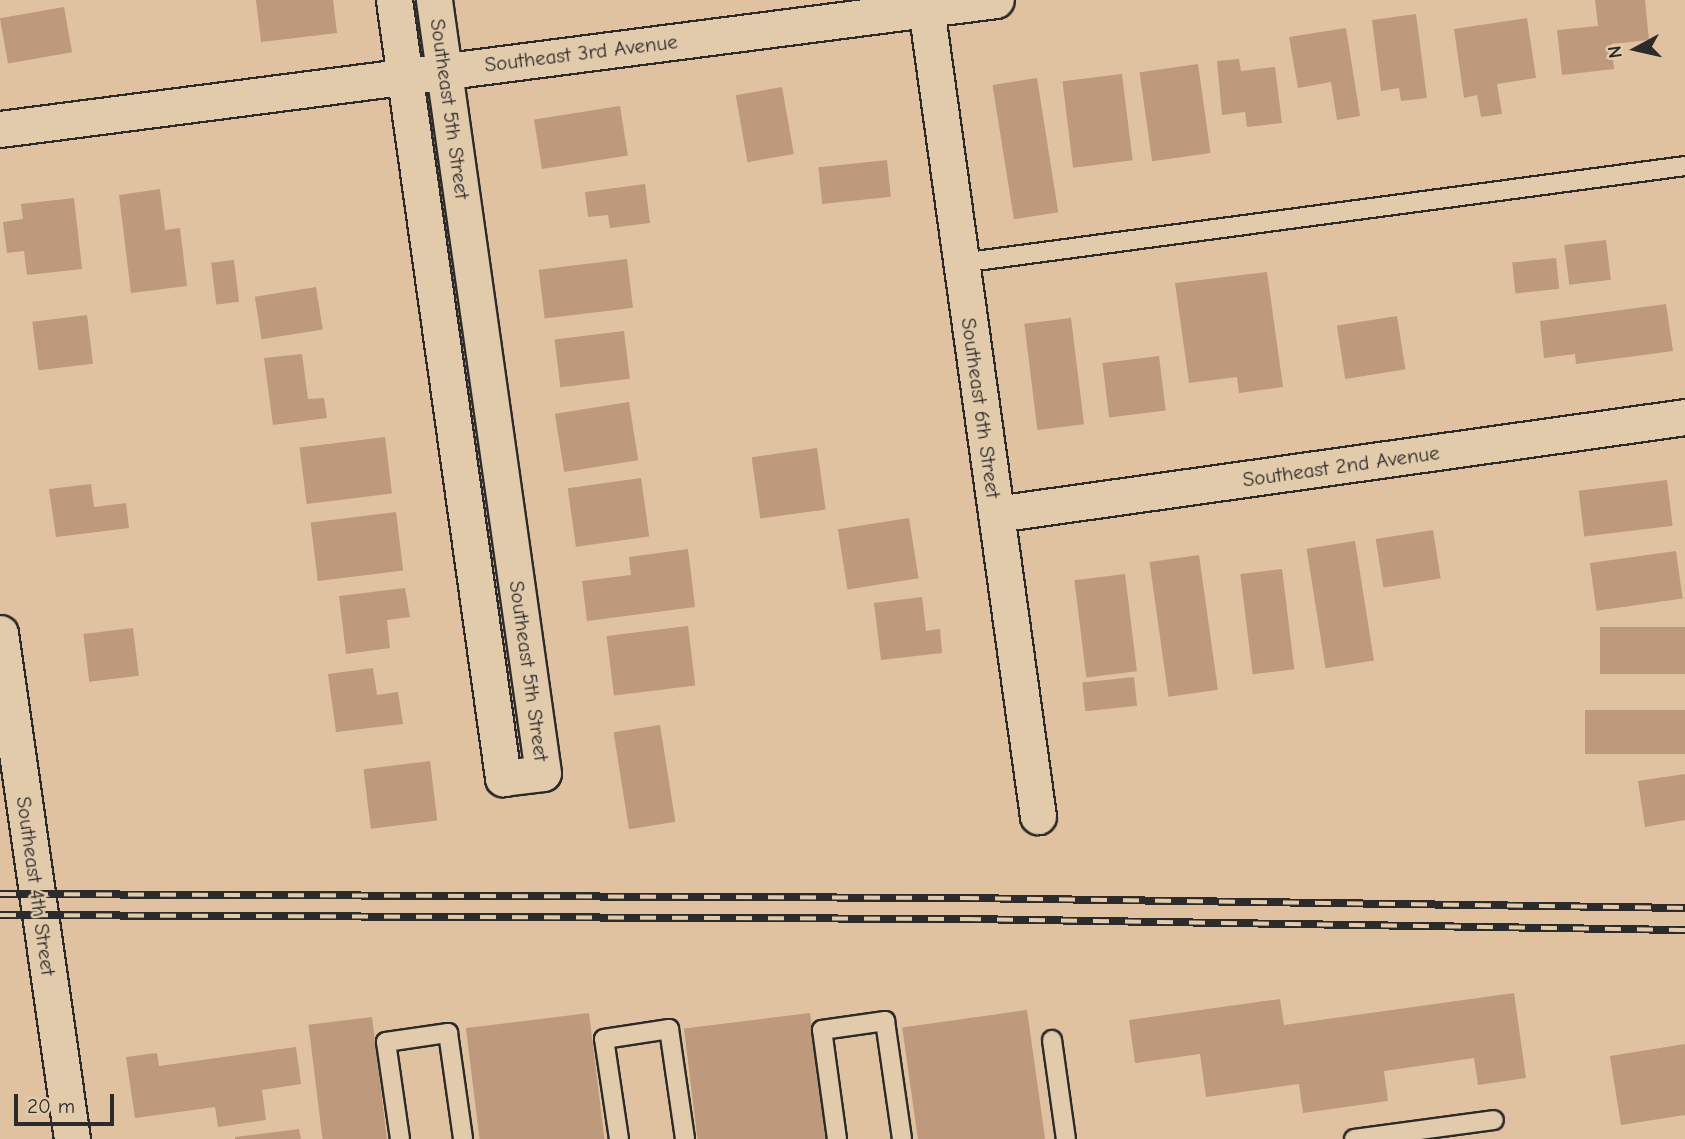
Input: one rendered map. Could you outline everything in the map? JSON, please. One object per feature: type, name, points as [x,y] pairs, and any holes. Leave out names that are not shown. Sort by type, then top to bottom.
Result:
[{"type":"street","name":"Southeast 5th Street","points":[[394,0],[503,778],[543,773],[434,0]]},
{"type":"street","name":"Southeast 3rd Avenue","points":[[0,129],[925,5],[996,0]]},
{"type":"street","name":"Southeast 6th Street","points":[[925,5],[1038,816]]},
{"type":"street","name":"Southeast 2nd Avenue","points":[[996,514],[1685,417]]},
{"type":"street","name":"Southeast 4th Street","points":[[0,637],[72,1139]]},
{"type":"lane","points":[[961,263],[1685,166]]},
{"type":"lane","points":[[837,1139],[821,1030],[885,1021],[902,1139]]},
{"type":"lane","points":[[619,1139],[604,1039],[669,1029],[685,1139]]},
{"type":"lane","points":[[400,1139],[386,1042],[448,1033],[463,1139]]},
{"type":"lane","points":[[1052,1040],[1066,1139]]},
{"type":"lane","points":[[1354,1139],[1494,1120]]},
{"type":"building","points":[[256,0],[333,0],[337,33],[261,42]]},
{"type":"building","points":[[1595,0],[1645,0],[1649,40],[1611,44],[1614,69],[1562,75],[1557,30],[1598,26]]},
{"type":"building","points":[[64,7],[72,52],[8,64],[0,18]]},
{"type":"building","points":[[1416,14],[1427,98],[1401,101],[1399,88],[1381,91],[1372,20]]},
{"type":"building","points":[[1527,18],[1536,78],[1497,84],[1502,114],[1481,117],[1477,95],[1464,98],[1454,29]]},
{"type":"building","points":[[1346,28],[1360,116],[1337,120],[1331,82],[1298,88],[1289,37]]},
{"type":"building","points":[[1239,59],[1241,71],[1275,67],[1282,123],[1247,127],[1245,112],[1222,115],[1217,61]]},
{"type":"building","points":[[1198,64],[1211,153],[1152,161],[1140,72]]},
{"type":"building","points":[[1122,74],[1133,160],[1073,168],[1062,81]]},
{"type":"building","points":[[1037,78],[1058,212],[1014,219],[993,85]]},
{"type":"building","points":[[782,87],[794,154],[748,162],[736,95]]},
{"type":"building","points":[[620,106],[628,155],[542,169],[534,120]]},
{"type":"building","points":[[887,160],[891,197],[822,204],[818,167]]},
{"type":"building","points":[[645,184],[650,223],[610,228],[608,215],[588,217],[585,192]]},
{"type":"building","points":[[160,189],[165,230],[180,228],[187,286],[131,293],[119,195]]},
{"type":"building","points":[[74,198],[82,269],[27,275],[24,251],[7,253],[3,222],[23,219],[21,204]]},
{"type":"building","points":[[1606,240],[1611,280],[1569,285],[1564,245]]},
{"type":"building","points":[[1556,258],[1559,289],[1515,293],[1512,263]]},
{"type":"building","points":[[627,259],[633,308],[545,318],[539,270]]},
{"type":"building","points":[[234,260],[239,302],[216,304],[211,263]]},
{"type":"building","points":[[1267,272],[1283,387],[1239,393],[1237,377],[1189,383],[1175,283]]},
{"type":"building","points":[[316,287],[323,329],[261,339],[255,297]]},
{"type":"building","points":[[1666,304],[1673,351],[1576,364],[1575,354],[1544,358],[1540,321]]},
{"type":"building","points":[[87,315],[93,364],[38,370],[32,322]]},
{"type":"building","points":[[1397,316],[1405,369],[1345,379],[1337,326]]},
{"type":"building","points":[[1071,318],[1084,424],[1037,430],[1024,324]]},
{"type":"building","points":[[624,331],[630,379],[560,387],[555,340]]},
{"type":"building","points":[[302,354],[308,399],[324,398],[327,418],[273,425],[264,358]]},
{"type":"building","points":[[1159,356],[1166,411],[1109,418],[1102,363]]},
{"type":"building","points":[[629,402],[638,460],[564,472],[555,414]]},
{"type":"building","points":[[385,437],[392,494],[307,504],[300,447]]},
{"type":"building","points":[[817,448],[826,509],[760,519],[752,457]]},
{"type":"building","points":[[641,478],[649,536],[576,547],[568,488]]},
{"type":"building","points":[[1667,480],[1673,526],[1584,537],[1579,491]]},
{"type":"building","points":[[91,484],[94,507],[126,503],[129,528],[56,537],[49,489]]},
{"type":"building","points":[[396,512],[403,571],[318,581],[311,522]]},
{"type":"building","points":[[909,518],[919,578],[847,590],[838,529]]},
{"type":"building","points":[[1433,530],[1441,578],[1383,587],[1376,539]]},
{"type":"building","points":[[1355,541],[1374,661],[1326,668],[1307,549]]},
{"type":"building","points":[[688,549],[695,607],[587,621],[582,581],[631,575],[629,557]]},
{"type":"building","points":[[1676,551],[1683,599],[1597,611],[1590,563]]},
{"type":"building","points":[[1199,555],[1218,690],[1168,697],[1149,562]]},
{"type":"building","points":[[1282,569],[1294,669],[1253,674],[1240,574]]},
{"type":"building","points":[[1125,574],[1137,671],[1086,677],[1074,580]]},
{"type":"building","points":[[405,588],[410,617],[387,620],[390,648],[346,654],[339,596]]},
{"type":"building","points":[[922,597],[926,631],[940,629],[942,653],[881,660],[874,603]]},
{"type":"building","points":[[688,626],[695,686],[614,696],[607,636]]},
{"type":"building","points":[[1600,627],[1685,627],[1685,674],[1600,674]]},
{"type":"building","points":[[133,628],[139,676],[89,682],[83,634]]},
{"type":"building","points":[[373,668],[377,695],[398,692],[403,724],[336,732],[328,674]]},
{"type":"building","points":[[1134,677],[1137,706],[1085,711],[1082,682]]},
{"type":"building","points":[[1585,710],[1685,710],[1685,754],[1585,754]]},
{"type":"building","points":[[660,725],[675,822],[629,829],[614,732]]},
{"type":"building","points":[[430,761],[437,821],[371,829],[363,769]]},
{"type":"building","points":[[1685,774],[1685,820],[1645,827],[1638,781]]},
{"type":"building","points":[[1514,993],[1526,1078],[1478,1085],[1474,1058],[1384,1071],[1388,1101],[1303,1113],[1299,1084],[1206,1097],[1200,1054],[1135,1063],[1129,1020],[1280,999],[1284,1025]]},
{"type":"building","points":[[1027,1010],[1045,1139],[918,1139],[902,1028]]},
{"type":"building","points":[[589,1013],[604,1139],[480,1139],[466,1028]]},
{"type":"building","points":[[810,1013],[825,1139],[698,1139],[684,1028]]},
{"type":"building","points":[[372,1017],[387,1139],[322,1139],[308,1025]]},
{"type":"building","points":[[1685,1044],[1685,1115],[1621,1125],[1610,1056]]},
{"type":"building","points":[[296,1047],[301,1084],[262,1090],[266,1120],[218,1127],[215,1107],[135,1118],[126,1057],[157,1053],[159,1066]]},
{"type":"building","points":[[299,1129],[301,1139],[235,1139],[235,1137]]},
{"type":"railway","points":[[0,894],[963,898],[1685,908]]},
{"type":"railway","points":[[0,915],[965,919],[1685,930]]}]
